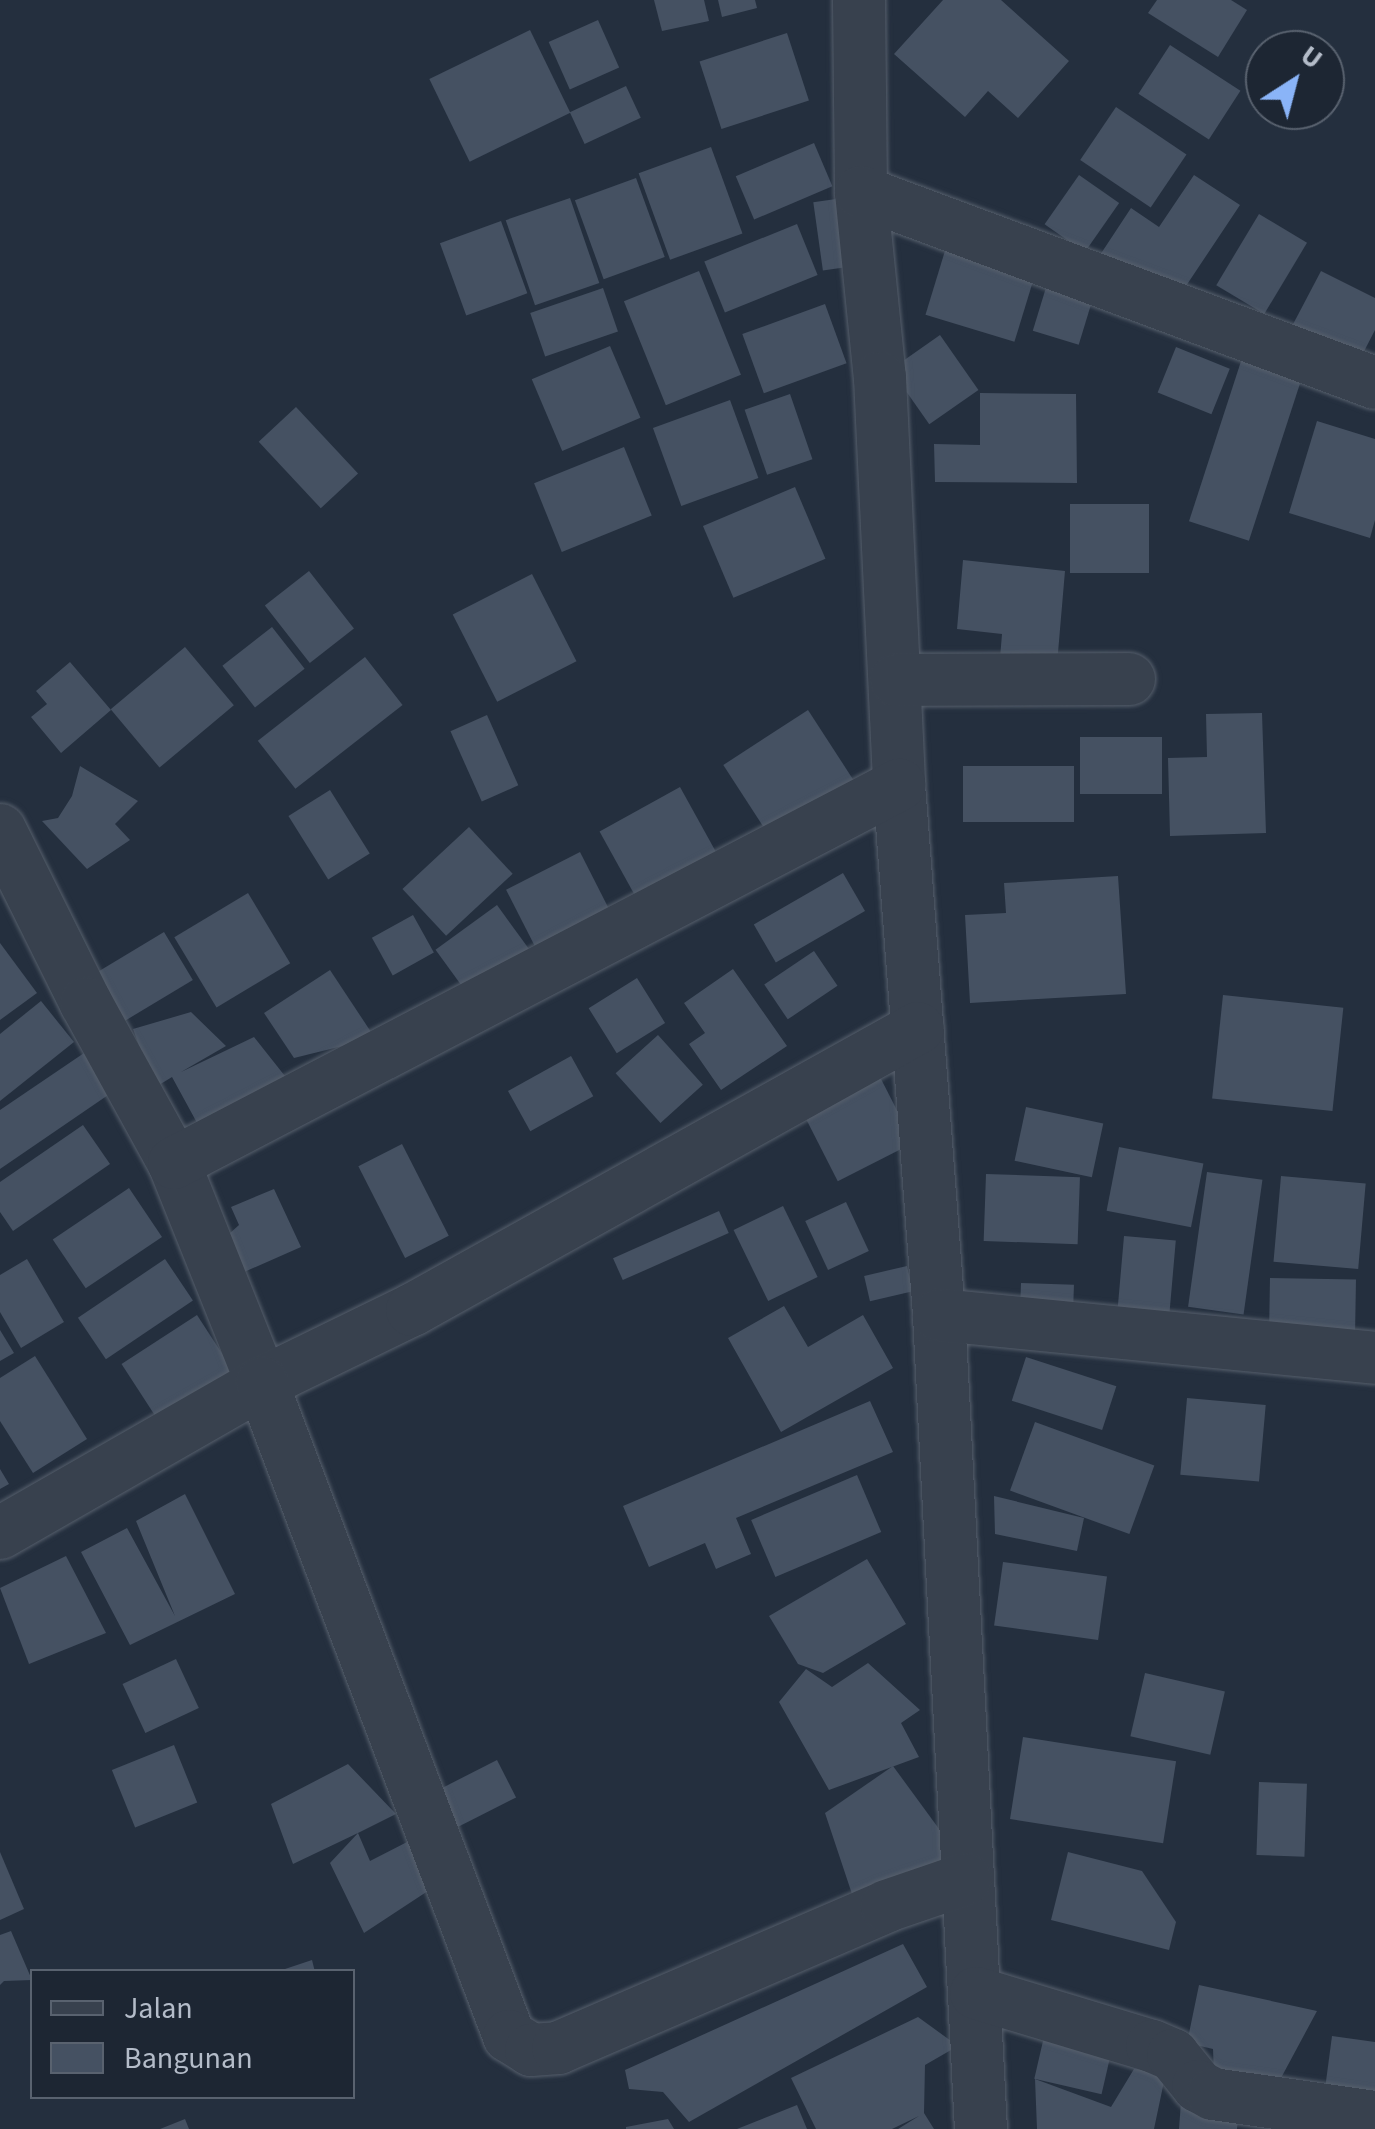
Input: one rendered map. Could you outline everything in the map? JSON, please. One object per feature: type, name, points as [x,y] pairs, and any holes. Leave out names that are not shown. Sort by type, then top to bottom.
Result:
[{"type":"street","points":[[860,0],[861,192],[880,378],[899,784],[939,1315],[981,2129]]},
{"type":"street","points":[[861,192],[1375,383]]},
{"type":"street","points":[[896,680],[1129,678]]},
{"type":"street","points":[[174,1162],[899,784]]},
{"type":"street","points":[[0,830],[16,902],[86,1003],[174,1162],[262,1383],[509,2036],[531,2050],[558,2048],[887,1906],[966,1878]]},
{"type":"street","points":[[0,1533],[262,1383],[412,1310],[918,1028]]},
{"type":"street","points":[[939,1315],[1375,1358]]},
{"type":"street","points":[[976,1992],[1173,2055],[1198,2086],[1213,2094],[1374,2117]]},
{"type":"building","points":[[654,0],[704,0],[709,21],[662,31]]},
{"type":"building","points":[[718,0],[755,0],[757,8],[722,17]]},
{"type":"building","points":[[943,0],[1001,0],[1069,61],[1018,118],[988,91],[965,117],[894,54]]},
{"type":"building","points":[[1157,0],[1231,0],[1247,10],[1218,57],[1148,13]]},
{"type":"building","points":[[598,20],[619,68],[570,89],[549,42]]},
{"type":"building","points":[[530,30],[570,113],[470,162],[429,79]]},
{"type":"building","points":[[787,33],[809,101],[721,129],[700,61]]},
{"type":"building","points":[[1170,45],[1240,91],[1209,139],[1138,94]]},
{"type":"building","points":[[626,86],[641,118],[585,144],[570,112]]},
{"type":"building","points":[[1116,107],[1186,155],[1151,208],[1080,160]]},
{"type":"building","points":[[814,143],[832,186],[754,219],[736,176]]},
{"type":"building","points":[[711,147],[742,233],[670,260],[639,173]]},
{"type":"building","points":[[1079,175],[1119,203],[1085,252],[1045,224]]},
{"type":"building","points":[[1194,175],[1240,205],[1174,304],[1100,255],[1131,208],[1159,227]]},
{"type":"building","points":[[636,178],[665,257],[604,279],[575,200]]},
{"type":"building","points":[[570,198],[599,283],[535,305],[506,220]]},
{"type":"building","points":[[843,198],[853,266],[823,271],[813,202]]},
{"type":"building","points":[[1259,214],[1307,243],[1264,314],[1216,285]]},
{"type":"building","points":[[501,221],[527,293],[466,316],[440,243]]},
{"type":"building","points":[[797,224],[818,275],[725,312],[704,261]]},
{"type":"building","points":[[948,241],[1037,268],[1014,342],[925,315]]},
{"type":"building","points":[[699,271],[741,375],[666,405],[624,301]]},
{"type":"building","points":[[1321,271],[1375,298],[1375,330],[1357,365],[1290,330]]},
{"type":"building","points":[[1048,281],[1094,295],[1079,345],[1033,331]]},
{"type":"building","points":[[603,288],[618,331],[545,357],[530,313]]},
{"type":"building","points":[[825,304],[847,363],[764,393],[742,334]]},
{"type":"building","points":[[940,335],[978,390],[929,424],[891,369]]},
{"type":"building","points":[[610,346],[640,418],[562,451],[532,379]]},
{"type":"building","points":[[1176,347],[1230,369],[1211,414],[1158,392]]},
{"type":"building","points":[[1244,352],[1304,371],[1249,541],[1189,521]]},
{"type":"building","points":[[980,393],[1076,394],[1077,483],[935,482],[934,444],[980,445]]},
{"type":"building","points":[[790,394],[812,459],[767,475],[745,410]]},
{"type":"building","points":[[730,400],[758,478],[681,506],[653,428]]},
{"type":"building","points":[[296,407],[358,474],[321,508],[259,442]]},
{"type":"building","points":[[1317,421],[1375,439],[1375,520],[1370,538],[1289,513]]},
{"type":"building","points":[[624,447],[652,516],[562,552],[534,483]]},
{"type":"building","points":[[795,487],[825,559],[733,598],[703,526]]},
{"type":"building","points":[[1070,504],[1149,504],[1149,573],[1070,573]]},
{"type":"building","points":[[963,560],[1065,571],[1056,676],[999,670],[1002,634],[957,629]]},
{"type":"building","points":[[309,571],[354,629],[310,663],[265,605]]},
{"type":"building","points":[[532,574],[576,661],[497,702],[453,614]]},
{"type":"building","points":[[272,627],[305,669],[255,708],[222,666]]},
{"type":"building","points":[[185,647],[234,705],[160,768],[111,709]]},
{"type":"building","points":[[365,657],[403,705],[295,789],[258,741]]},
{"type":"building","points":[[70,662],[111,710],[61,753],[31,717],[47,704],[36,691]]},
{"type":"building","points":[[808,710],[854,780],[769,835],[723,765]]},
{"type":"building","points":[[1262,713],[1266,833],[1170,836],[1168,758],[1207,757],[1206,714]]},
{"type":"building","points":[[487,715],[518,785],[482,802],[450,731]]},
{"type":"building","points":[[1080,737],[1162,737],[1162,794],[1080,794]]},
{"type":"building","points":[[80,766],[138,801],[115,824],[130,840],[87,869],[42,821],[58,818],[72,796]]},
{"type":"building","points":[[963,766],[1074,766],[1074,822],[963,822]]},
{"type":"building","points":[[680,787],[719,857],[638,902],[600,832]]},
{"type":"building","points":[[330,790],[370,854],[328,880],[288,816]]},
{"type":"building","points":[[469,827],[513,874],[446,936],[402,889]]},
{"type":"building","points":[[580,852],[609,908],[535,946],[506,890]]},
{"type":"building","points":[[843,873],[865,911],[776,963],[754,924]]},
{"type":"building","points":[[1118,876],[1126,994],[970,1003],[965,915],[1006,913],[1004,883]]},
{"type":"building","points":[[248,893],[290,963],[217,1008],[174,937]]},
{"type":"building","points":[[497,905],[532,954],[471,998],[436,950]]},
{"type":"building","points":[[413,915],[434,953],[393,975],[372,938]]},
{"type":"building","points":[[164,932],[193,980],[113,1028],[84,980]]},
{"type":"building","points":[[0,943],[37,993],[0,1020]]},
{"type":"building","points":[[814,951],[837,986],[788,1019],[764,985]]},
{"type":"building","points":[[733,969],[787,1046],[721,1090],[689,1044],[705,1033],[684,1003]]},
{"type":"building","points":[[330,970],[375,1038],[294,1058],[264,1013]]},
{"type":"building","points":[[637,978],[665,1023],[617,1053],[589,1008]]},
{"type":"building","points":[[1223,995],[1343,1008],[1332,1111],[1212,1098]]},
{"type":"building","points":[[41,1001],[74,1042],[0,1101],[0,1034]]},
{"type":"building","points":[[191,1012],[226,1046],[181,1072],[254,1037],[300,1095],[202,1132],[172,1077],[154,1088],[133,1029]]},
{"type":"building","points":[[658,1035],[703,1085],[660,1123],[616,1073]]},
{"type":"building","points":[[87,1051],[114,1091],[0,1169],[0,1110]]},
{"type":"building","points":[[571,1056],[593,1096],[530,1131],[508,1091]]},
{"type":"building","points":[[879,1075],[914,1143],[838,1181],[803,1114]]},
{"type":"building","points":[[1026,1107],[1103,1123],[1092,1177],[1015,1161]]},
{"type":"building","points":[[83,1125],[110,1164],[13,1231],[0,1212],[0,1182]]},
{"type":"building","points":[[402,1144],[449,1236],[405,1258],[358,1166]]},
{"type":"building","points":[[1119,1147],[1203,1163],[1191,1227],[1107,1211]]},
{"type":"building","points":[[1207,1172],[1262,1180],[1244,1314],[1188,1307]]},
{"type":"building","points":[[986,1174],[1080,1177],[1078,1244],[984,1241]]},
{"type":"building","points":[[1281,1176],[1366,1183],[1358,1269],[1274,1262]]},
{"type":"building","points":[[129,1188],[162,1237],[86,1288],[53,1239]]},
{"type":"building","points":[[274,1189],[301,1247],[235,1276],[220,1242],[239,1225],[231,1207]]},
{"type":"building","points":[[846,1202],[869,1251],[828,1270],[805,1221]]},
{"type":"building","points":[[783,1206],[818,1277],[768,1301],[734,1230]]},
{"type":"building","points":[[719,1211],[729,1233],[623,1280],[613,1258]]},
{"type":"building","points":[[1124,1236],[1176,1241],[1168,1326],[1117,1322]]},
{"type":"building","points":[[27,1259],[64,1322],[21,1348],[0,1312],[0,1275]]},
{"type":"building","points":[[165,1259],[193,1300],[106,1359],[78,1318]]},
{"type":"building","points":[[907,1266],[913,1291],[870,1301],[864,1276]]},
{"type":"building","points":[[1270,1278],[1356,1280],[1355,1348],[1269,1347]]},
{"type":"building","points":[[1021,1283],[1074,1285],[1073,1315],[1020,1313]]},
{"type":"building","points":[[784,1306],[808,1347],[863,1315],[893,1368],[781,1432],[728,1338]]},
{"type":"building","points":[[197,1315],[234,1372],[159,1421],[122,1364]]},
{"type":"building","points":[[0,1330],[14,1353],[0,1361]]},
{"type":"building","points":[[35,1356],[87,1439],[33,1473],[0,1421],[0,1378]]},
{"type":"building","points":[[1026,1357],[1116,1386],[1102,1430],[1012,1401]]},
{"type":"building","points":[[1187,1398],[1266,1405],[1259,1482],[1180,1475]]},
{"type":"building","points":[[870,1401],[893,1452],[736,1518],[751,1554],[716,1569],[705,1543],[649,1567],[623,1506]]},
{"type":"building","points":[[1035,1422],[1154,1465],[1129,1534],[1010,1491]]},
{"type":"building","points":[[0,1469],[9,1484],[0,1489]]},
{"type":"building","points":[[857,1475],[881,1532],[775,1577],[751,1520]]},
{"type":"building","points":[[185,1494],[235,1594],[130,1645],[81,1552],[127,1528],[175,1616],[136,1521]]},
{"type":"building","points":[[994,1496],[1084,1518],[1077,1551],[995,1534]]},
{"type":"building","points":[[66,1556],[106,1633],[29,1664],[0,1588]]},
{"type":"building","points":[[867,1559],[906,1624],[823,1673],[798,1664],[769,1616]]},
{"type":"building","points":[[1003,1562],[1107,1577],[1098,1640],[994,1625]]},
{"type":"building","points":[[176,1659],[199,1708],[145,1733],[123,1684]]},
{"type":"building","points":[[868,1663],[920,1710],[901,1723],[919,1757],[829,1790],[779,1702],[806,1669],[832,1687]]},
{"type":"building","points":[[1145,1673],[1225,1691],[1210,1755],[1130,1736]]},
{"type":"building","points":[[1023,1737],[1176,1761],[1163,1843],[1010,1819]]},
{"type":"building","points":[[174,1745],[197,1802],[135,1828],[112,1770]]},
{"type":"building","points":[[497,1760],[516,1797],[452,1830],[433,1793]]},
{"type":"building","points":[[348,1764],[396,1814],[293,1864],[271,1804]]},
{"type":"building","points":[[893,1766],[964,1863],[854,1900],[825,1813]]},
{"type":"building","points":[[1259,1782],[1307,1784],[1304,1857],[1256,1855]]},
{"type":"building","points":[[358,1833],[370,1861],[409,1841],[437,1885],[364,1933],[330,1863]]},
{"type":"building","points":[[0,1852],[24,1909],[0,1920]]},
{"type":"building","points":[[1068,1852],[1142,1871],[1176,1922],[1169,1950],[1051,1920]]},
{"type":"building","points":[[11,1931],[30,1980],[4,1981],[0,1985],[0,1935]]},
{"type":"building","points":[[903,1944],[927,1987],[689,2122],[663,2092],[629,2089],[625,2070]]},
{"type":"building","points":[[312,1960],[314,1969],[285,1969]]},
{"type":"building","points":[[1199,1985],[1317,2011],[1274,2091],[1214,2076],[1213,2049],[1187,2043]]},
{"type":"building","points":[[918,2017],[958,2046],[925,2065],[924,2113],[934,2129],[898,2129],[919,2116],[892,2129],[816,2129],[791,2078]]},
{"type":"building","points":[[1046,2028],[1113,2044],[1102,2094],[1034,2079]]},
{"type":"building","points":[[1332,2036],[1375,2042],[1375,2096],[1325,2089]]},
{"type":"building","points":[[1134,2069],[1166,2072],[1154,2129],[1037,2129],[1035,2079],[1111,2107]]},
{"type":"building","points":[[1181,2102],[1239,2106],[1237,2129],[1179,2129]]},
{"type":"building","points":[[797,2105],[807,2129],[737,2129]]},
{"type":"building","points":[[185,2119],[189,2129],[160,2129]]},
{"type":"building","points":[[668,2119],[674,2129],[626,2129],[626,2127]]}]
